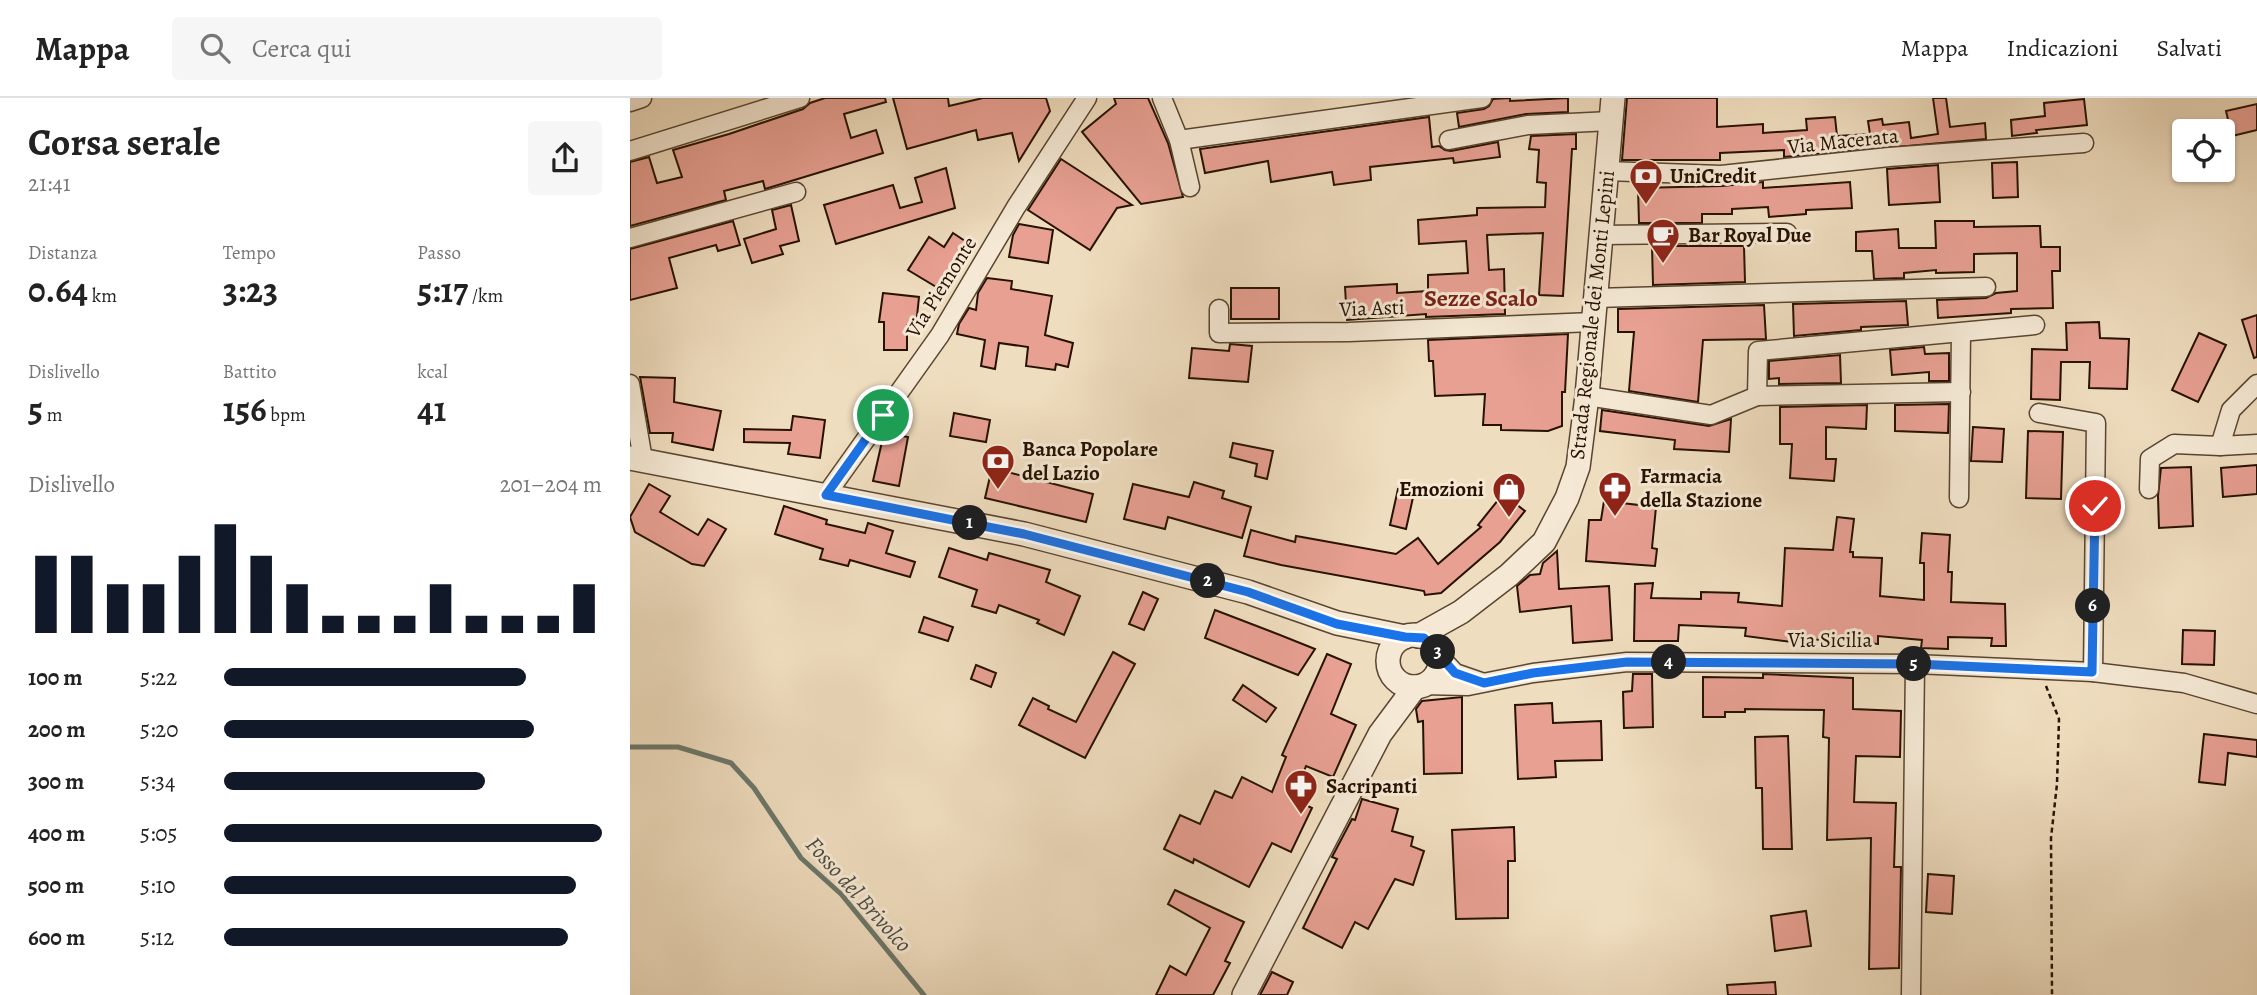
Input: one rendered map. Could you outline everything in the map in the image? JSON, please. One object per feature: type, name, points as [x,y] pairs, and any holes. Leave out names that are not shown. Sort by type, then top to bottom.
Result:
[{"type":"street","points":[[630,102],[642,98]]},
{"type":"street","points":[[630,150],[800,98]]},
{"type":"street","name":"Via Piemonte","points":[[826,495],[940,335],[1016,207],[1087,98]]},
{"type":"street","points":[[1162,98],[1179,140],[1190,187]]},
{"type":"street","points":[[1179,140],[1482,98]]},
{"type":"street","name":"Strada Regionale dei Monti Lepini","points":[[1412,636],[1461,612],[1509,575],[1544,542],[1567,498],[1578,467],[1587,396],[1613,98]]},
{"type":"street","points":[[1449,140],[1528,125],[1611,121]]},
{"type":"street","name":"Via Macerata","points":[[1606,171],[1721,175],[1889,157],[2084,143]]},
{"type":"street","points":[[630,238],[796,192]]},
{"type":"street","points":[[1601,235],[1787,233]]},
{"type":"street","points":[[1595,298],[1986,287]]},
{"type":"street","name":"Via Asti","points":[[1219,309],[1219,333],[1349,332],[1593,322]]},
{"type":"street","points":[[1757,396],[1758,351],[2035,325]]},
{"type":"street","points":[[1959,498],[1961,334]]},
{"type":"street","points":[[630,384],[636,459],[1024,534],[1248,592],[1337,624],[1430,641],[1438,654],[1461,677],[1484,683]]},
{"type":"street","points":[[2220,446],[2231,410],[2257,384]]},
{"type":"street","points":[[1587,396],[1711,415],[1757,396],[1961,392]]},
{"type":"street","points":[[2039,413],[2096,423],[2092,672]]},
{"type":"street","points":[[2149,489],[2150,459],[2174,444],[2220,446],[2257,443]]},
{"type":"street","name":"Strada Regionale dei Monti Lepini","points":[[1438,654],[1461,612]]},
{"type":"street","points":[[1337,624],[1389,668],[1398,682],[1419,686]]},
{"type":"street","points":[[1380,734],[1394,645],[1412,636]]},
{"type":"street","points":[[1244,995],[1380,734],[1419,686],[1434,677],[1438,654]]},
{"type":"street","name":"Via Sicilia","points":[[1419,686],[1453,688],[1533,673],[1627,662],[1915,664],[2092,672],[2184,683],[2257,704]]},
{"type":"street","points":[[1911,995],[1915,664]]},
{"type":"path","points":[[2040,670],[2059,719],[2057,784],[2051,838],[2054,979],[2052,995]]},
{"type":"building","points":[[825,98],[885,98],[886,102],[844,114],[851,138],[876,130],[883,153],[765,189],[763,181],[724,191],[726,200],[630,226],[630,162],[649,157],[657,183],[682,177],[673,150],[803,109],[810,103]]},
{"type":"building","points":[[893,98],[948,98],[949,106],[983,98],[1046,98],[1050,111],[1019,161],[1012,133],[978,140],[976,130],[907,149]]},
{"type":"building","points":[[1114,98],[1148,98],[1168,143],[1183,197],[1141,204],[1082,132],[1116,104]]},
{"type":"building","points":[[1510,98],[1510,101],[1568,98],[1568,112],[1526,114],[1459,127],[1457,113],[1484,109],[1493,99]]},
{"type":"building","points":[[1627,98],[1717,98],[1717,127],[1763,124],[1763,133],[1807,130],[1806,119],[1835,117],[1837,136],[1870,134],[1868,121],[1882,119],[1883,125],[1909,122],[1911,138],[1938,134],[1933,98],[1946,98],[1950,127],[1985,123],[1986,139],[1784,157],[1784,150],[1720,153],[1720,160],[1622,160]]},
{"type":"building","points":[[2084,99],[2087,125],[2036,130],[2037,133],[2012,136],[2011,120],[2045,116],[2044,103]]},
{"type":"building","points":[[2257,104],[2257,130],[2235,135],[2235,119],[2228,119],[2226,111]]},
{"type":"building","points":[[1429,117],[1432,147],[1439,146],[1451,151],[1498,142],[1500,157],[1454,163],[1453,158],[1370,167],[1371,180],[1334,185],[1332,172],[1271,182],[1268,161],[1205,173],[1200,149]]},
{"type":"building","points":[[1576,134],[1576,149],[1572,149],[1563,296],[1539,295],[1543,233],[1487,235],[1489,270],[1504,269],[1505,314],[1426,317],[1426,314],[1347,320],[1345,287],[1397,284],[1397,293],[1428,291],[1428,275],[1468,273],[1466,241],[1419,244],[1418,220],[1477,215],[1477,208],[1545,207],[1546,183],[1537,182],[1539,150],[1529,149],[1531,136]]},
{"type":"building","points":[[1061,159],[1132,205],[1117,208],[1090,250],[1028,210]]},
{"type":"building","points":[[2017,162],[2018,197],[1993,198],[1992,163]]},
{"type":"building","points":[[1938,165],[1940,202],[1889,205],[1887,169]]},
{"type":"building","points":[[946,168],[955,208],[836,244],[824,205],[893,185],[900,208],[922,202],[915,178]]},
{"type":"building","points":[[1763,182],[1763,188],[1850,182],[1852,208],[1806,210],[1806,214],[1769,217],[1768,207],[1732,209],[1732,214],[1702,214],[1702,223],[1639,223],[1638,188]]},
{"type":"building","points":[[791,205],[799,241],[780,246],[783,254],[752,263],[744,239],[776,229],[772,210]]},
{"type":"building","points":[[733,221],[740,245],[718,251],[716,245],[669,258],[677,288],[630,300],[630,249]]},
{"type":"building","points":[[1935,221],[1974,221],[1974,227],[2040,226],[2041,247],[2060,247],[2060,271],[2052,271],[2053,308],[2011,309],[2011,313],[1938,318],[1937,300],[1986,298],[1996,293],[2017,291],[2017,253],[1974,254],[1974,272],[1936,273],[1936,270],[1904,273],[1904,278],[1874,279],[1872,251],[1856,251],[1856,232],[1898,229],[1899,248],[1936,248]]},
{"type":"building","points":[[1019,224],[1053,230],[1048,263],[1009,257],[1013,235]]},
{"type":"building","points":[[953,233],[971,245],[943,288],[938,288],[908,270],[929,237],[944,247]]},
{"type":"building","points":[[1652,246],[1744,246],[1745,282],[1653,285]]},
{"type":"building","points":[[987,278],[1012,281],[1011,289],[1052,296],[1045,335],[1073,343],[1068,367],[1056,364],[1055,370],[1026,366],[1028,347],[999,343],[995,369],[981,366],[985,340],[957,334],[959,324],[969,308],[976,310],[978,293]]},
{"type":"building","points":[[1231,288],[1279,288],[1279,319],[1231,319]]},
{"type":"building","points":[[883,293],[919,297],[916,326],[907,325],[907,350],[884,350],[884,322],[879,322]]},
{"type":"building","points":[[1906,301],[1908,325],[1861,327],[1861,330],[1794,336],[1793,304]]},
{"type":"building","points":[[1764,305],[1766,339],[1703,340],[1698,402],[1629,391],[1634,332],[1618,332],[1618,309]]},
{"type":"building","points":[[2257,315],[2257,357],[2254,358],[2242,320]]},
{"type":"building","points":[[2099,322],[2100,338],[2129,339],[2127,389],[2089,388],[2090,362],[2061,362],[2060,400],[2031,399],[2032,349],[2067,350],[2066,323]]},
{"type":"building","points":[[2199,333],[2226,345],[2198,402],[2172,390]]},
{"type":"building","points":[[1568,334],[1565,392],[1562,392],[1562,426],[1548,431],[1501,430],[1501,425],[1483,425],[1485,394],[1435,396],[1433,361],[1429,361],[1428,340]]},
{"type":"building","points":[[1230,344],[1252,346],[1248,382],[1189,378],[1192,348],[1229,351]]},
{"type":"building","points":[[1924,347],[1925,354],[1949,353],[1949,381],[1929,381],[1929,372],[1892,375],[1890,350]]},
{"type":"building","points":[[1840,355],[1841,383],[1779,384],[1779,378],[1769,379],[1769,361]]},
{"type":"building","points":[[640,377],[675,378],[674,402],[721,411],[713,450],[672,442],[673,433],[650,433]]},
{"type":"building","points":[[1949,404],[1948,433],[1895,431],[1895,405]]},
{"type":"building","points":[[1867,405],[1866,429],[1826,427],[1826,459],[1836,459],[1834,481],[1790,478],[1792,444],[1780,444],[1780,407]]},
{"type":"building","points":[[1602,410],[1709,426],[1731,419],[1729,452],[1674,449],[1675,440],[1600,431]]},
{"type":"building","points":[[954,413],[990,420],[986,442],[950,436]]},
{"type":"building","points":[[793,416],[825,420],[820,458],[788,454],[790,443],[744,442],[744,429],[791,430]]},
{"type":"building","points":[[1973,427],[2004,429],[2002,462],[1971,461]]},
{"type":"building","points":[[2028,431],[2063,432],[2061,499],[2026,498]]},
{"type":"building","points":[[884,433],[908,437],[899,486],[873,481]]},
{"type":"building","points":[[1233,443],[1273,451],[1267,479],[1255,476],[1257,464],[1230,457]]},
{"type":"building","points":[[2257,465],[2257,494],[2223,497],[2221,468]]},
{"type":"building","points":[[2191,467],[2193,526],[2159,528],[2161,468]]},
{"type":"building","points":[[992,468],[1093,494],[1086,522],[985,498]]},
{"type":"building","points":[[1194,482],[1224,491],[1222,498],[1251,507],[1242,538],[1168,517],[1165,529],[1124,519],[1133,484],[1189,497]]},
{"type":"building","points":[[649,484],[670,496],[660,512],[698,535],[708,519],[726,529],[704,566],[692,564],[635,532],[630,517]]},
{"type":"building","points":[[1398,489],[1414,493],[1406,529],[1390,525]]},
{"type":"building","points":[[1503,494],[1525,511],[1500,542],[1441,593],[1425,595],[1424,591],[1244,556],[1251,530],[1295,542],[1296,536],[1396,554],[1418,538],[1438,564],[1481,527],[1478,525]]},
{"type":"building","points":[[1604,501],[1656,507],[1652,548],[1657,549],[1655,566],[1586,561],[1589,520],[1601,520]]},
{"type":"building","points":[[784,506],[827,520],[826,524],[865,533],[868,523],[893,531],[886,553],[915,562],[910,577],[850,560],[848,566],[820,559],[823,549],[775,534]]},
{"type":"building","points":[[1837,517],[1854,519],[1850,552],[1853,552],[1853,557],[1882,558],[1880,596],[1924,600],[1924,563],[1920,563],[1922,533],[1950,535],[1948,572],[1952,572],[1951,602],[2005,604],[2006,646],[1991,646],[1992,638],[1948,637],[1948,649],[1921,648],[1922,640],[1878,636],[1878,644],[1809,639],[1808,644],[1745,636],[1746,628],[1679,625],[1678,641],[1634,641],[1635,584],[1653,583],[1651,598],[1701,599],[1701,592],[1739,593],[1738,602],[1782,606],[1785,548],[1833,550]]},
{"type":"building","points":[[949,548],[987,560],[989,553],[1050,570],[1046,582],[1080,596],[1064,635],[1037,623],[1039,620],[999,605],[996,613],[972,606],[977,590],[939,577]]},
{"type":"building","points":[[1557,551],[1559,589],[1609,586],[1612,640],[1573,643],[1571,606],[1520,612],[1517,586],[1530,575],[1540,574],[1543,563]]},
{"type":"building","points":[[1143,592],[1158,599],[1144,630],[1129,624]]},
{"type":"building","points":[[1215,610],[1315,649],[1298,675],[1205,638]]},
{"type":"building","points":[[924,617],[953,627],[948,641],[919,632]]},
{"type":"building","points":[[2183,630],[2215,631],[2214,665],[2182,664]]},
{"type":"building","points":[[1113,652],[1135,664],[1085,758],[1019,725],[1033,698],[1049,706],[1048,709],[1076,722]]},
{"type":"building","points":[[1327,654],[1351,664],[1331,714],[1356,725],[1333,777],[1306,766],[1293,799],[1312,808],[1291,852],[1272,843],[1249,887],[1194,859],[1193,863],[1164,849],[1180,815],[1200,824],[1215,791],[1232,798],[1242,777],[1272,792],[1286,757],[1282,755]]},
{"type":"building","points":[[976,665],[996,673],[991,687],[971,679]]},
{"type":"building","points":[[1633,674],[1652,674],[1653,727],[1624,728],[1623,692],[1632,691]]},
{"type":"building","points":[[1763,674],[1853,678],[1853,709],[1901,711],[1900,757],[1856,756],[1854,802],[1896,803],[1894,867],[1901,867],[1899,968],[1869,969],[1871,838],[1827,840],[1829,738],[1823,737],[1824,710],[1745,709],[1745,712],[1725,712],[1725,717],[1703,717],[1703,677],[1763,678]]},
{"type":"building","points":[[1243,685],[1276,708],[1266,722],[1233,700]]},
{"type":"building","points":[[1462,697],[1462,773],[1424,774],[1423,721],[1418,722],[1416,709],[1422,701]]},
{"type":"building","points":[[1552,703],[1553,723],[1601,721],[1602,760],[1555,761],[1556,777],[1518,779],[1515,705]]},
{"type":"building","points":[[2204,734],[2257,740],[2257,757],[2228,753],[2225,785],[2199,782]]},
{"type":"building","points":[[1788,736],[1792,849],[1763,849],[1762,788],[1756,788],[1755,737]]},
{"type":"building","points":[[1362,799],[1398,809],[1392,831],[1413,837],[1411,846],[1424,851],[1413,885],[1395,879],[1368,929],[1355,922],[1342,948],[1303,928],[1337,859],[1332,857],[1352,819],[1355,820]]},
{"type":"building","points":[[1514,827],[1515,861],[1508,861],[1508,918],[1456,919],[1452,830]]},
{"type":"building","points":[[1928,874],[1954,876],[1952,914],[1926,912]]},
{"type":"building","points":[[1175,890],[1244,922],[1225,961],[1230,963],[1213,995],[1156,995],[1170,966],[1186,975],[1210,928],[1168,904]]},
{"type":"building","points":[[1806,911],[1811,946],[1775,951],[1771,916]]},
{"type":"building","points":[[1272,972],[1293,982],[1287,995],[1260,995]]},
{"type":"building","points":[[1775,982],[1776,995],[1728,995],[1727,985]]},
{"type":"waterway","name":"Fosso del Brivolco","points":[[630,747],[678,747],[731,763],[754,788],[801,858],[841,894],[924,995]]},
{"type":"place","name":"UniCredit","points":[[1646,206]]},
{"type":"place","name":"Bar Royal Due","points":[[1663,265]]},
{"type":"place","name":"Banca Popolare del Lazio","points":[[998,491]]},
{"type":"place","name":"Farmacia della Stazione","points":[[1615,518]]},
{"type":"place","name":"Emozioni","points":[[1509,519]]},
{"type":"place","name":"Sacripanti","points":[[1301,816]]},
{"type":"district","name":"Sezze Scalo","points":[[1481,298]]},
{"type":"route","points":[[883,415],[826,495],[1024,534],[1248,592],[1337,624],[1405,637],[1418,636],[1430,641],[1439,656],[1455,673],[1484,683],[1533,673],[1627,662],[1915,664],[2092,672],[2095,506]]}]
